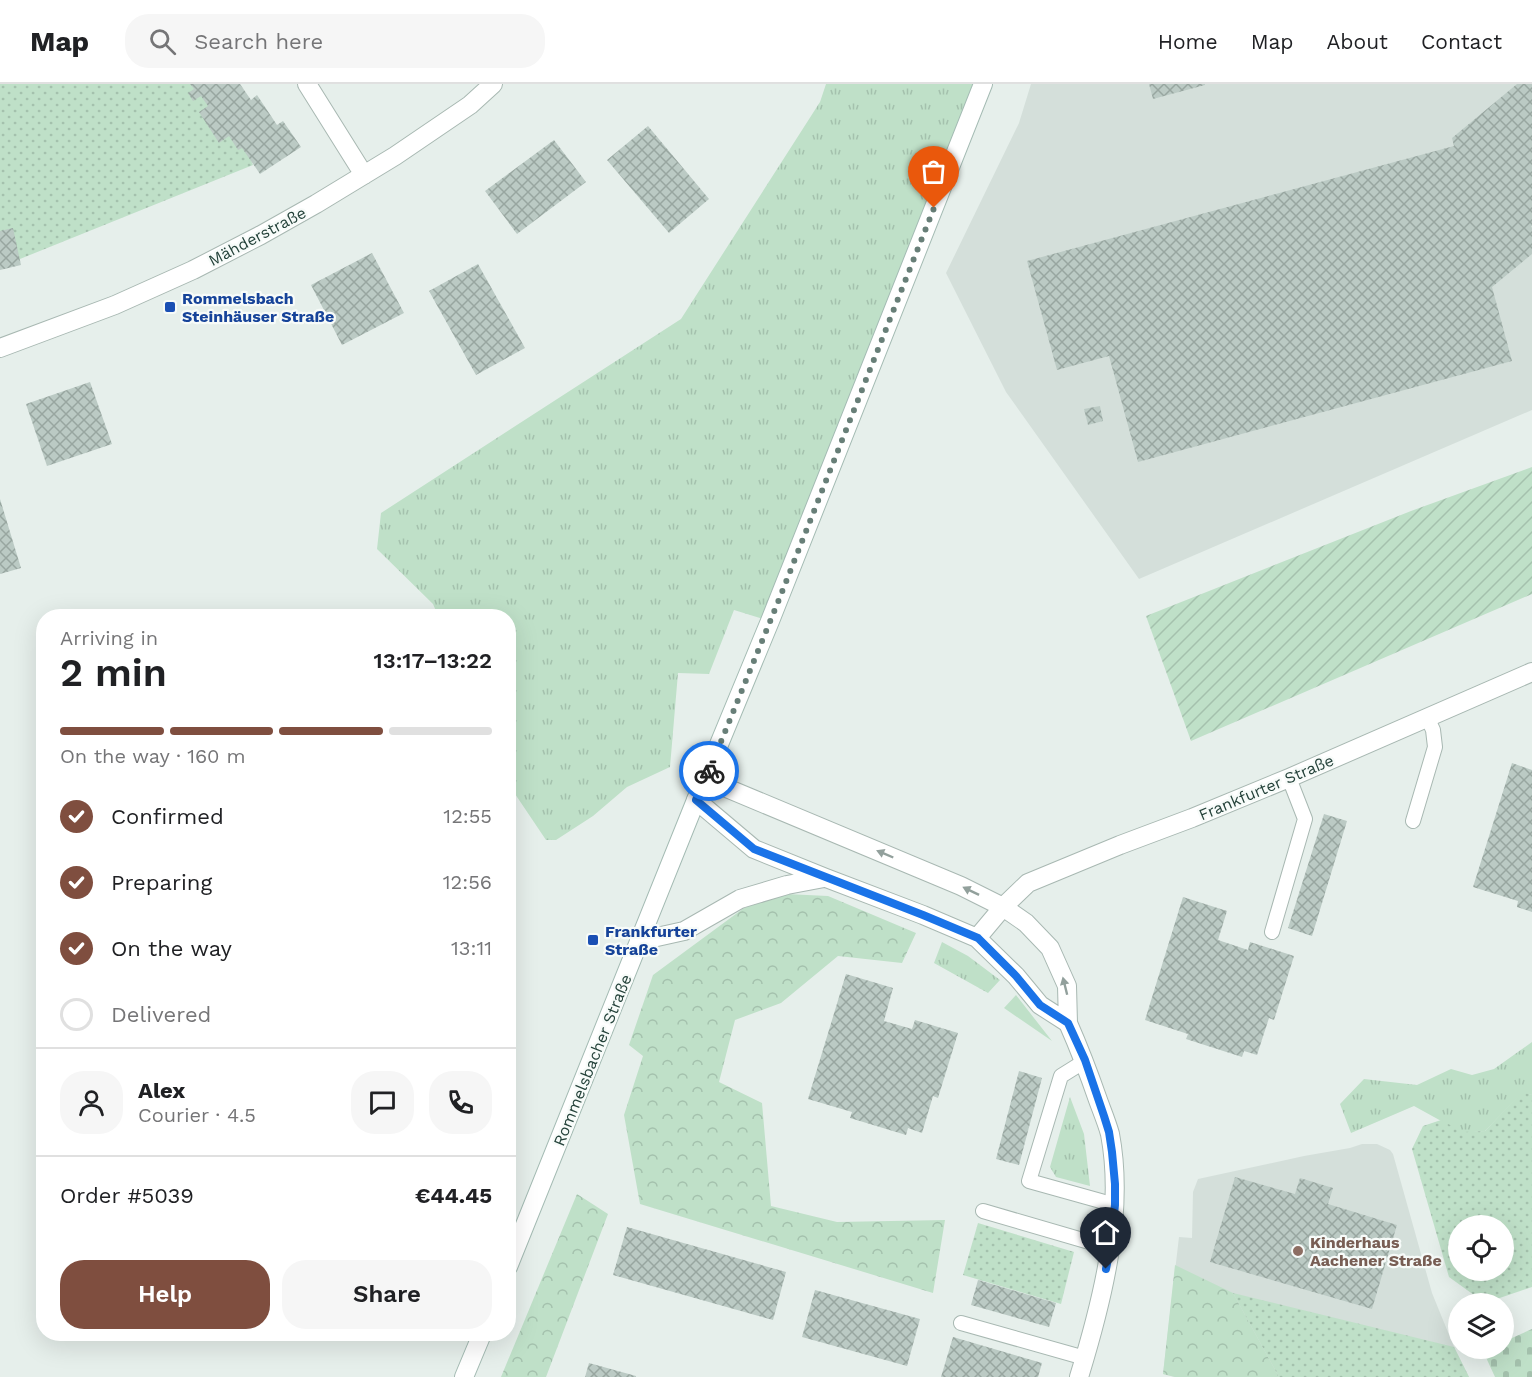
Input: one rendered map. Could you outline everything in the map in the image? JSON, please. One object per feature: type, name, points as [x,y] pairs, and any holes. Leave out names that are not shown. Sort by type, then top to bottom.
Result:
[{"type":"street","points":[[307,84],[364,175]]},
{"type":"street","name":"Mähderstraße","points":[[0,348],[107,308],[193,270],[270,230],[364,175],[470,105],[493,84]]},
{"type":"street","name":"Rommelsbacher Straße","points":[[516,1247],[779,600],[982,84]]},
{"type":"street","name":"Frankfurter Straße","points":[[978,938],[1003,906],[1028,883],[1288,778],[1532,672]]},
{"type":"street","points":[[705,779],[961,886],[1003,906],[1026,923],[1050,948],[1067,986],[1068,1023],[1085,1060],[1109,1132],[1115,1184],[1110,1248],[1093,1332],[1079,1377]]},
{"type":"street","points":[[696,800],[754,849],[978,938],[1016,976],[1040,1005],[1068,1023]]},
{"type":"street","points":[[639,941],[684,931],[740,899],[787,885],[826,878]]},
{"type":"street","points":[[464,1377],[479,1341]]},
{"type":"lane","points":[[1413,821],[1435,747],[1433,730],[1427,717]]},
{"type":"lane","points":[[1272,932],[1305,819],[1288,778]]},
{"type":"lane","points":[[1085,1060],[1061,1076],[1029,1181],[1115,1205]]},
{"type":"lane","points":[[983,1210],[1110,1248]]},
{"type":"lane","points":[[961,1323],[1085,1358]]},
{"type":"shaded area","points":[[1031,84],[1532,84],[1532,410],[1139,579],[1006,392],[946,273],[1019,123]]},
{"type":"shaded area","name":"Kinderhaus Aachener Straße","points":[[1362,1144],[1377,1144],[1390,1150],[1393,1154],[1432,1293],[1448,1332],[1448,1359],[1460,1359],[1469,1377],[1175,1377],[1163,1374],[1179,1237],[1192,1238],[1193,1192],[1198,1179]]},
{"type":"green space","points":[[0,84],[210,84],[232,115],[253,165],[15,261],[0,251]]},
{"type":"green space","points":[[826,84],[983,84],[770,621],[734,610],[709,674],[678,673],[670,767],[627,787],[593,816],[556,840],[546,840],[516,795],[516,609],[435,609],[433,604],[377,549],[381,513],[681,319],[820,102]]},
{"type":"green space","points":[[1532,467],[1532,594],[1191,741],[1146,616],[1411,511]]},
{"type":"green space","points":[[786,894],[828,896],[916,933],[902,963],[838,956],[781,1003],[735,1020],[719,1082],[762,1103],[771,1206],[837,1222],[945,1220],[933,1293],[640,1204],[624,1115],[643,1056],[629,1045],[653,975],[744,908]]},
{"type":"green space","points":[[942,942],[968,956],[1000,980],[988,993],[934,963]]},
{"type":"green space","points":[[1016,995],[1052,1041],[1004,1008]]},
{"type":"green space","points":[[1532,1042],[1532,1095],[1522,1093],[1485,1131],[1463,1133],[1414,1106],[1351,1133],[1340,1104],[1364,1079],[1417,1085],[1451,1069],[1472,1075],[1494,1069]]},
{"type":"green space","points":[[1522,1092],[1532,1095],[1532,1287],[1514,1293],[1471,1293],[1455,1281],[1514,1281],[1514,1215],[1448,1215],[1448,1274],[1412,1149],[1423,1126],[1441,1120],[1463,1132],[1485,1131]]},
{"type":"green space","points":[[1070,1097],[1084,1134],[1090,1186],[1056,1177],[1050,1167]]},
{"type":"green space","points":[[577,1194],[608,1214],[546,1377],[501,1377]]},
{"type":"green space","points":[[978,1223],[1074,1252],[1061,1304],[963,1275]]},
{"type":"green space","points":[[1175,1265],[1233,1293],[1279,1377],[1175,1377],[1163,1374]]},
{"type":"green space","points":[[1233,1293],[1448,1346],[1448,1359],[1460,1359],[1469,1377],[1279,1377]]},
{"type":"green space","points":[[1532,1329],[1532,1377],[1495,1377],[1487,1359],[1514,1359],[1514,1337]]},
{"type":"building","points":[[190,84],[240,84],[251,100],[257,95],[277,125],[283,121],[301,147],[260,174],[242,148],[238,150],[229,136],[219,143],[199,112],[208,106],[201,96],[193,101],[188,93],[194,89]]},
{"type":"building","points":[[1149,84],[1205,84],[1205,85],[1153,99]]},
{"type":"building","points":[[1517,84],[1532,84],[1532,254],[1492,287],[1512,361],[1138,462],[1109,356],[1057,370],[1027,261],[1454,146],[1452,138]]},
{"type":"building","points":[[648,126],[709,199],[669,233],[607,160]]},
{"type":"building","points":[[554,140],[586,182],[517,234],[485,191]]},
{"type":"building","points":[[13,228],[21,265],[0,270],[0,231]]},
{"type":"building","points":[[372,253],[404,313],[342,345],[311,285]]},
{"type":"building","points":[[478,264],[525,348],[476,375],[429,291]]},
{"type":"building","points":[[90,382],[112,444],[47,466],[26,404]]},
{"type":"building","points":[[1100,406],[1103,421],[1088,425],[1084,409]]},
{"type":"building","points":[[0,499],[21,568],[0,574]]},
{"type":"building","points":[[1512,763],[1532,770],[1532,912],[1517,907],[1518,901],[1473,887]]},
{"type":"building","points":[[1324,814],[1347,821],[1312,936],[1288,928]]},
{"type":"building","points":[[1183,897],[1227,911],[1218,940],[1248,950],[1250,942],[1294,956],[1274,1020],[1269,1018],[1257,1055],[1244,1051],[1242,1057],[1186,1039],[1188,1034],[1145,1020]]},
{"type":"building","points":[[846,974],[893,988],[884,1021],[912,1029],[915,1020],[958,1033],[938,1098],[933,1096],[922,1133],[908,1128],[906,1135],[850,1118],[852,1112],[808,1099]]},
{"type":"building","points":[[1019,1071],[1042,1078],[1019,1165],[996,1159]]},
{"type":"building","points":[[1235,1177],[1295,1194],[1300,1178],[1333,1188],[1328,1204],[1397,1225],[1372,1309],[1210,1262]]},
{"type":"building","points":[[627,1227],[786,1272],[773,1320],[613,1275]]},
{"type":"building","points":[[978,1280],[1056,1303],[1049,1327],[971,1305]]},
{"type":"building","points":[[815,1290],[920,1319],[907,1366],[802,1337]]},
{"type":"building","points":[[953,1337],[1042,1363],[1038,1377],[941,1377]]},
{"type":"building","points":[[589,1363],[636,1376],[636,1377],[585,1377]]},
{"type":"way so far","points":[[709,771],[934,208]]},
{"type":"place","name":"Rommelsbach Steinhäuser Straße","points":[[170,307]]},
{"type":"place","name":"Frankfurter Straße","points":[[593,940]]},
{"type":"place","name":"Kinderhaus Aachener Straße","points":[[1298,1251]]},
{"type":"route","points":[[709,771],[696,800],[754,849],[978,938],[1016,976],[1040,1005],[1068,1023],[1085,1060],[1109,1132],[1115,1205],[1106,1269]]}]
